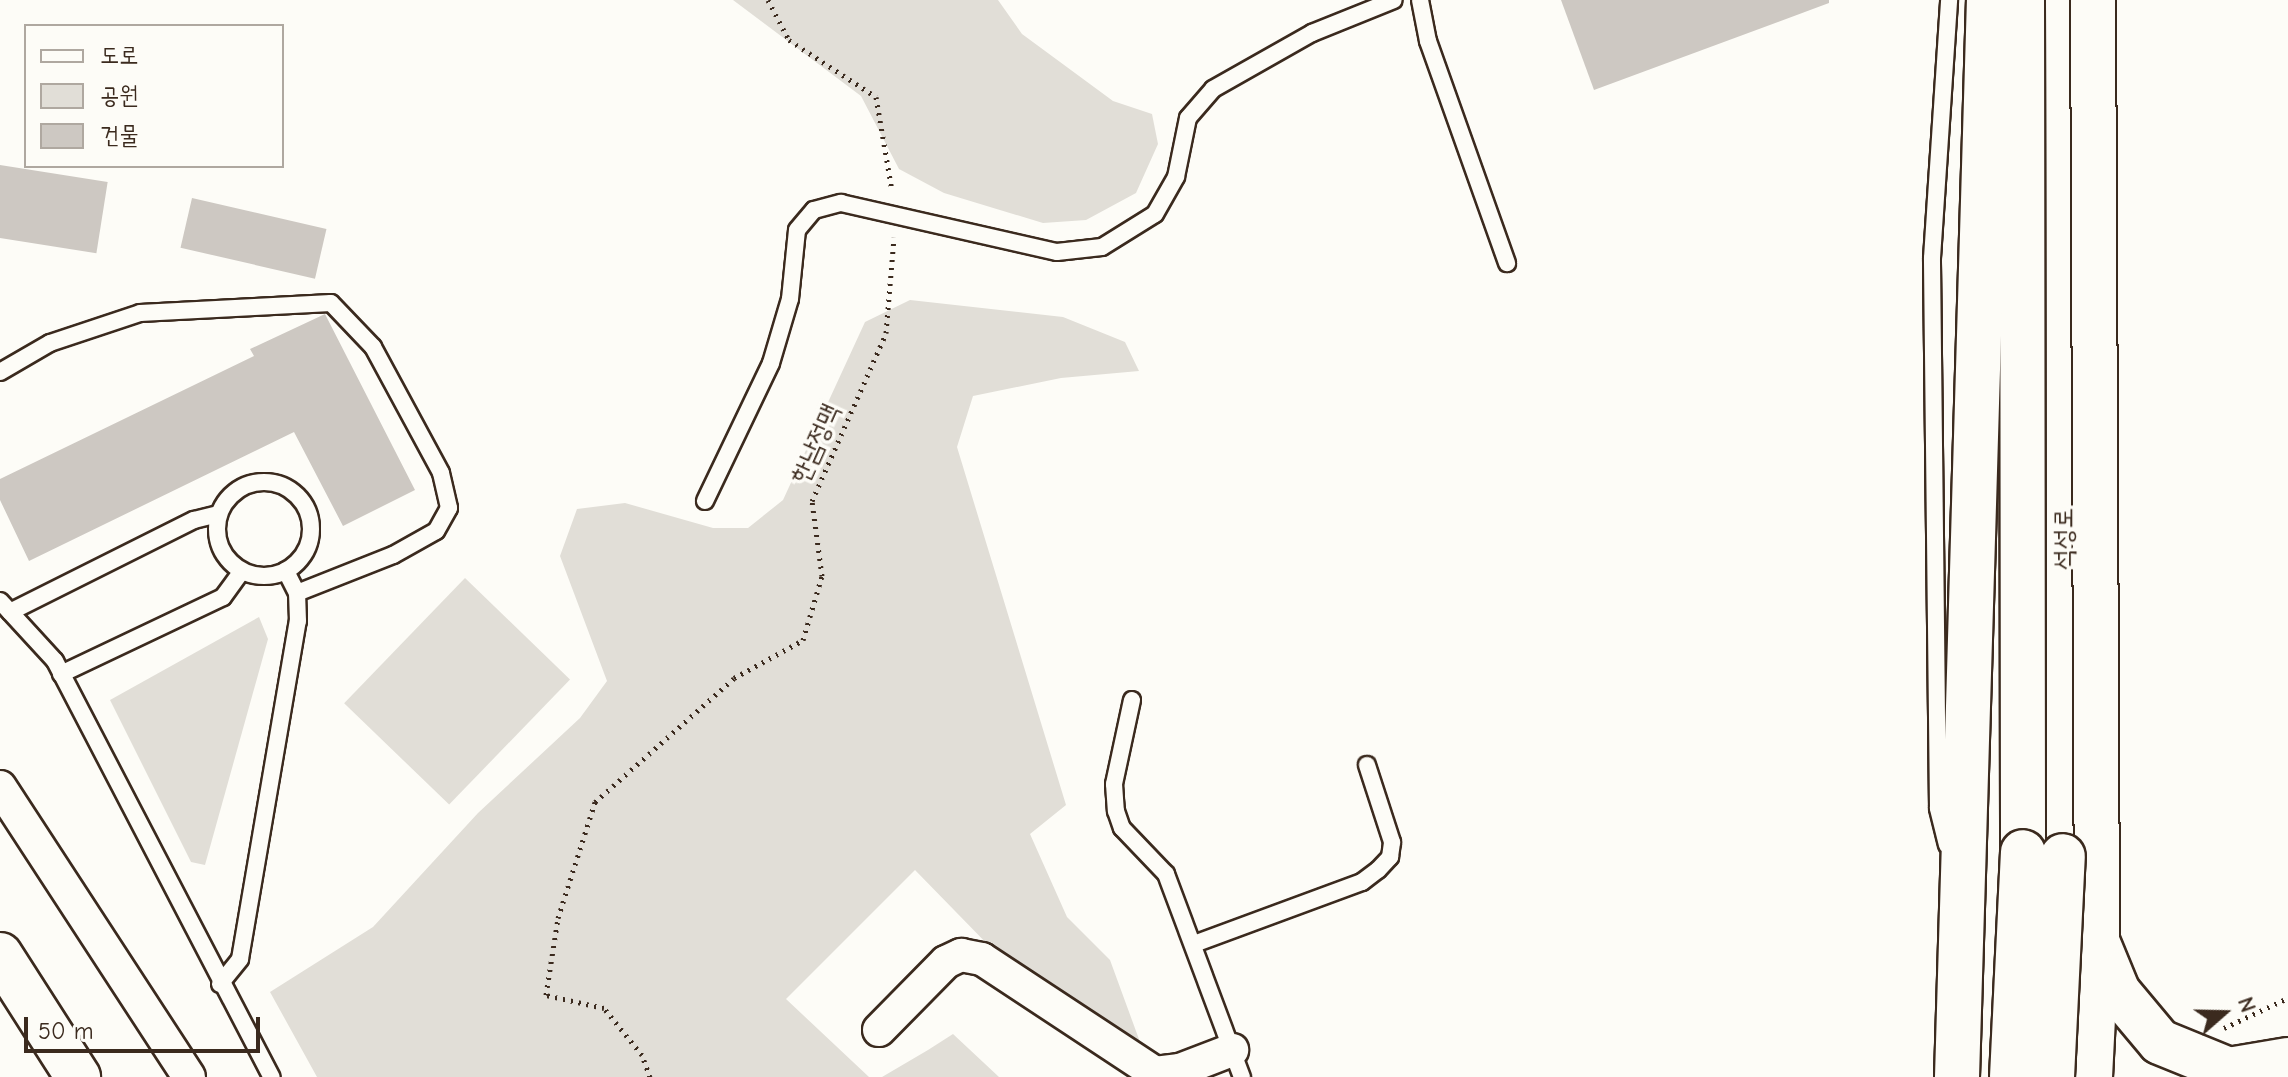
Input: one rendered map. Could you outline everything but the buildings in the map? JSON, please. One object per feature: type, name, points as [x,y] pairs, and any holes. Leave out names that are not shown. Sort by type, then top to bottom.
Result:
[{"type":"highway","points":[[1956,1065],[1989,0]]},
{"type":"highway","name":"석성로","points":[[2022,0],[2043,854],[2052,1077]]},
{"type":"highway","name":"석성로","points":[[2012,1077],[2043,854],[2070,0]]},
{"type":"highway","points":[[2090,1077],[2097,939],[2093,0]]},
{"type":"highway","points":[[1963,907],[1996,955],[2041,976],[2067,979],[2097,939]]},
{"type":"highway","points":[[2097,939],[2118,992],[2160,1042],[2229,1070],[2288,1060]]},
{"type":"highway","points":[[0,955],[78,1077]]},
{"type":"street","points":[[0,787],[189,1077]]},
{"type":"street","points":[[879,1030],[946,962],[961,955],[993,965],[1155,1073],[1237,1064]]},
{"type":"lane","points":[[705,501],[771,363],[790,299],[797,230],[814,210],[841,203],[1057,252],[1102,247],[1155,214],[1176,177],[1188,118],[1213,89],[1312,33],[1394,0]]},
{"type":"lane","points":[[1420,0],[1428,41],[1507,263]]},
{"type":"lane","points":[[1949,0],[1932,258],[1938,808],[1963,907]]},
{"type":"lane","points":[[0,372],[50,343],[140,313],[331,303],[373,347],[405,415],[441,473],[449,508],[436,531],[393,555],[297,593]]},
{"type":"lane","points":[[265,481],[293,492],[310,517],[311,533],[303,555],[286,571],[270,577],[242,571],[219,546],[218,514],[236,490],[250,483],[265,481]]},
{"type":"lane","points":[[218,514],[194,520],[5,607],[61,674],[220,984],[272,1077]]},
{"type":"lane","points":[[61,674],[223,597],[242,571]]},
{"type":"lane","points":[[220,984],[240,959],[298,621],[297,593],[286,571]]},
{"type":"lane","points":[[1132,700],[1114,784],[1116,811],[1122,828],[1166,874],[1237,1064]]},
{"type":"lane","points":[[1194,944],[1362,882],[1378,870],[1390,857],[1392,842],[1367,765]]},
{"type":"path","points":[[768,0],[789,40],[876,97],[894,202]]},
{"type":"path","name":"한남정맥","points":[[650,1077],[642,1055],[604,1008],[546,995],[558,918],[595,802],[734,678],[803,640],[822,576],[812,501],[886,333],[895,232]]},
{"type":"green space","points":[[733,0],[998,0],[1022,34],[1113,101],[1152,114],[1158,144],[1136,193],[1086,220],[1043,223],[944,193],[899,169],[861,96]]},
{"type":"green space","points":[[910,300],[1063,317],[1125,342],[1139,371],[1061,378],[973,396],[957,447],[1066,805],[1030,834],[1067,917],[1110,960],[1140,1042],[995,952],[915,870],[786,999],[869,1077],[317,1077],[270,992],[373,927],[478,813],[580,718],[607,681],[560,556],[577,509],[625,503],[713,528],[748,528],[783,500],[865,322]]},
{"type":"green space","points":[[465,578],[570,679],[449,805],[344,703]]},
{"type":"green space","points":[[259,617],[268,639],[205,865],[191,862],[110,700]]},
{"type":"green space","points":[[953,1034],[999,1077],[882,1077],[928,1050]]}]
